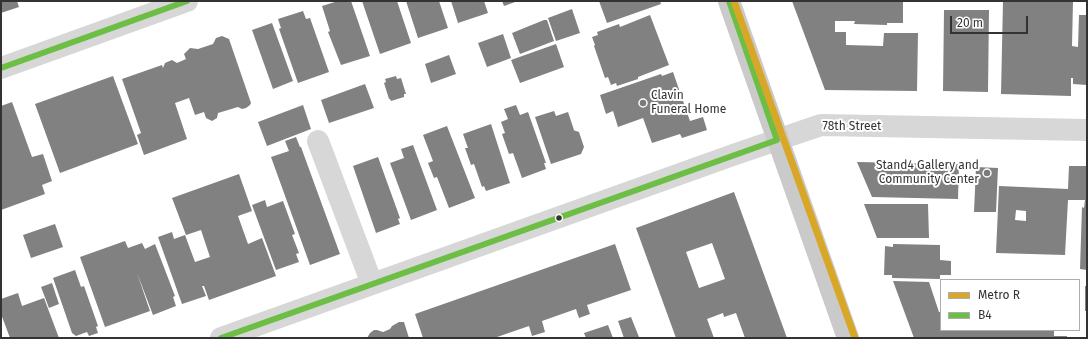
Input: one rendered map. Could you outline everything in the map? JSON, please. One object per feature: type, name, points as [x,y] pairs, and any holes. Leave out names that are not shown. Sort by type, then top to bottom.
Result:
[{"type":"main road","points":[[729,1],[848,338]]},
{"type":"street","points":[[1,68],[187,1]]},
{"type":"street","name":"78th Street","points":[[221,338],[821,125],[1087,130]]},
{"type":"street","points":[[318,141],[372,284]]},
{"type":"building","points":[[1,1],[17,1],[19,7],[1,13]]},
{"type":"building","points":[[338,1],[351,1],[370,56],[341,65],[328,32],[330,31],[322,6]]},
{"type":"building","points":[[362,1],[397,1],[411,43],[380,54]]},
{"type":"building","points":[[406,1],[439,1],[448,28],[418,38]]},
{"type":"building","points":[[451,1],[484,1],[488,13],[458,23]]},
{"type":"building","points":[[502,1],[518,1],[504,6]]},
{"type":"building","points":[[599,1],[660,1],[661,4],[607,23]]},
{"type":"building","points":[[792,1],[903,1],[903,23],[887,23],[887,25],[854,24],[855,21],[835,21],[835,32],[846,32],[846,45],[883,46],[884,33],[918,33],[917,91],[825,90]]},
{"type":"building","points":[[1003,1],[1073,1],[1072,46],[1078,47],[1079,15],[1087,15],[1087,85],[1073,84],[1073,78],[1071,78],[1071,96],[1001,94]]},
{"type":"building","points":[[572,9],[580,33],[556,41],[548,18]]},
{"type":"building","points":[[944,10],[989,10],[988,92],[943,91]]},
{"type":"building","points":[[303,11],[306,19],[310,18],[329,72],[298,83],[279,29],[281,28],[278,19]]},
{"type":"building","points":[[650,15],[669,65],[638,77],[638,79],[617,86],[616,83],[611,85],[608,77],[605,78],[592,37],[598,35],[597,32],[619,24],[620,27]]},
{"type":"building","points":[[547,20],[554,41],[520,54],[512,33]]},
{"type":"building","points":[[272,23],[293,81],[273,89],[252,30]]},
{"type":"building","points":[[503,34],[511,58],[487,67],[478,43]]},
{"type":"building","points":[[222,36],[229,39],[251,103],[250,105],[242,109],[238,107],[218,113],[217,118],[212,121],[206,118],[204,112],[195,115],[189,98],[175,103],[187,139],[144,155],[137,135],[141,133],[122,79],[162,65],[163,68],[165,63],[172,60],[177,63],[186,59],[184,54],[190,48],[198,49],[213,44],[216,38]]},
{"type":"building","points":[[556,44],[564,67],[520,83],[511,60]]},
{"type":"building","points":[[449,55],[456,74],[431,83],[425,64]]},
{"type":"building","name":"Clavin Funeral Home","points":[[673,72],[690,121],[703,117],[707,130],[682,138],[680,134],[652,143],[643,118],[618,127],[613,111],[606,114],[600,95],[661,74],[662,76]]},
{"type":"building","points":[[113,76],[138,144],[60,173],[35,104]]},
{"type":"building","points":[[396,76],[397,79],[401,78],[406,94],[404,94],[404,97],[391,101],[384,83],[386,82],[385,79]]},
{"type":"building","points":[[365,84],[374,108],[329,123],[321,100]]},
{"type":"building","points":[[12,102],[32,157],[43,154],[52,181],[42,185],[45,194],[1,210],[1,106]]},
{"type":"building","points":[[303,105],[311,129],[267,146],[258,122]]},
{"type":"building","points":[[516,105],[520,115],[528,112],[546,163],[544,163],[546,169],[522,178],[513,153],[509,154],[502,134],[505,133],[501,122],[508,119],[504,109]]},
{"type":"building","points":[[554,111],[556,116],[568,112],[573,130],[579,132],[584,147],[581,154],[551,164],[535,117]]},
{"type":"building","points":[[491,124],[510,183],[486,191],[484,186],[482,187],[474,164],[471,165],[465,148],[468,148],[463,134]]},
{"type":"building","points":[[447,126],[475,198],[449,208],[437,177],[434,178],[428,163],[433,161],[423,135]]},
{"type":"building","points":[[296,137],[340,254],[310,265],[271,157],[289,151],[285,141]]},
{"type":"building","points":[[413,145],[437,210],[411,220],[390,163],[404,158],[401,149]]},
{"type":"building","points":[[378,157],[400,218],[398,219],[400,224],[376,233],[353,166]]},
{"type":"building","points":[[857,162],[959,164],[958,199],[872,197]]},
{"type":"building","points":[[1069,166],[1087,166],[1087,270],[1080,269],[1082,207],[1084,208],[1085,200],[1068,200],[1065,255],[996,253],[999,186],[1068,189]],"holes":[[[1016,210],[1026,211],[1026,221],[1015,220]]]},
{"type":"building","points":[[976,167],[998,168],[996,212],[974,212]]},
{"type":"building","points":[[239,174],[252,211],[238,216],[248,244],[262,238],[276,276],[209,300],[204,286],[202,286],[206,296],[182,304],[158,237],[172,232],[174,239],[185,235],[195,262],[210,257],[201,230],[186,235],[172,198]]},
{"type":"building","points":[[734,192],[787,338],[745,338],[736,313],[724,317],[723,313],[707,319],[714,338],[676,338],[636,228]],"holes":[[[712,243],[725,279],[699,288],[686,252]]]},
{"type":"building","points":[[265,200],[267,207],[283,201],[295,234],[292,235],[299,253],[296,254],[299,262],[276,270],[252,205]]},
{"type":"building","points":[[864,204],[928,204],[929,238],[877,238]]},
{"type":"building","points":[[55,224],[63,247],[31,258],[23,235]]},
{"type":"building","points":[[125,241],[128,248],[142,243],[145,249],[155,244],[175,296],[173,297],[176,306],[153,315],[137,273],[150,311],[105,327],[80,257]]},
{"type":"building","points":[[615,244],[631,290],[587,305],[590,314],[579,318],[576,309],[542,321],[545,332],[532,336],[529,326],[497,338],[423,338],[415,314]]},
{"type":"building","points":[[893,244],[940,245],[940,260],[951,261],[951,275],[940,275],[940,279],[892,278],[892,275],[884,275],[885,246],[893,247]]},
{"type":"building","points":[[75,270],[81,287],[84,286],[98,326],[96,327],[98,333],[89,336],[87,332],[76,336],[72,333],[53,278]]},
{"type":"building","points":[[893,281],[929,282],[940,312],[940,331],[1054,331],[1054,336],[1067,336],[1067,338],[914,338]]},
{"type":"building","points":[[52,283],[59,304],[49,308],[41,287]]},
{"type":"building","points":[[1085,286],[1087,286],[1087,311],[1085,311]]},
{"type":"building","points":[[18,293],[22,306],[44,298],[59,338],[10,338],[1,314],[1,299]]},
{"type":"building","points":[[631,317],[639,337],[624,338],[618,321]]},
{"type":"building","points":[[399,322],[404,322],[409,338],[367,338],[374,330],[383,332]]},
{"type":"building","points":[[608,325],[613,338],[586,338],[584,333]]},
{"type":"metro line","name":"R","points":[[734,1],[855,338]]},
{"type":"transit line","name":"B4","points":[[1,68],[187,1]]},
{"type":"transit line","name":"B4","points":[[221,338],[777,140],[729,1]]},
{"type":"place","name":"Clavin Funeral Home","points":[[643,103]]},
{"type":"place","name":"Stand4 Gallery and Community Center","points":[[987,173]]}]
